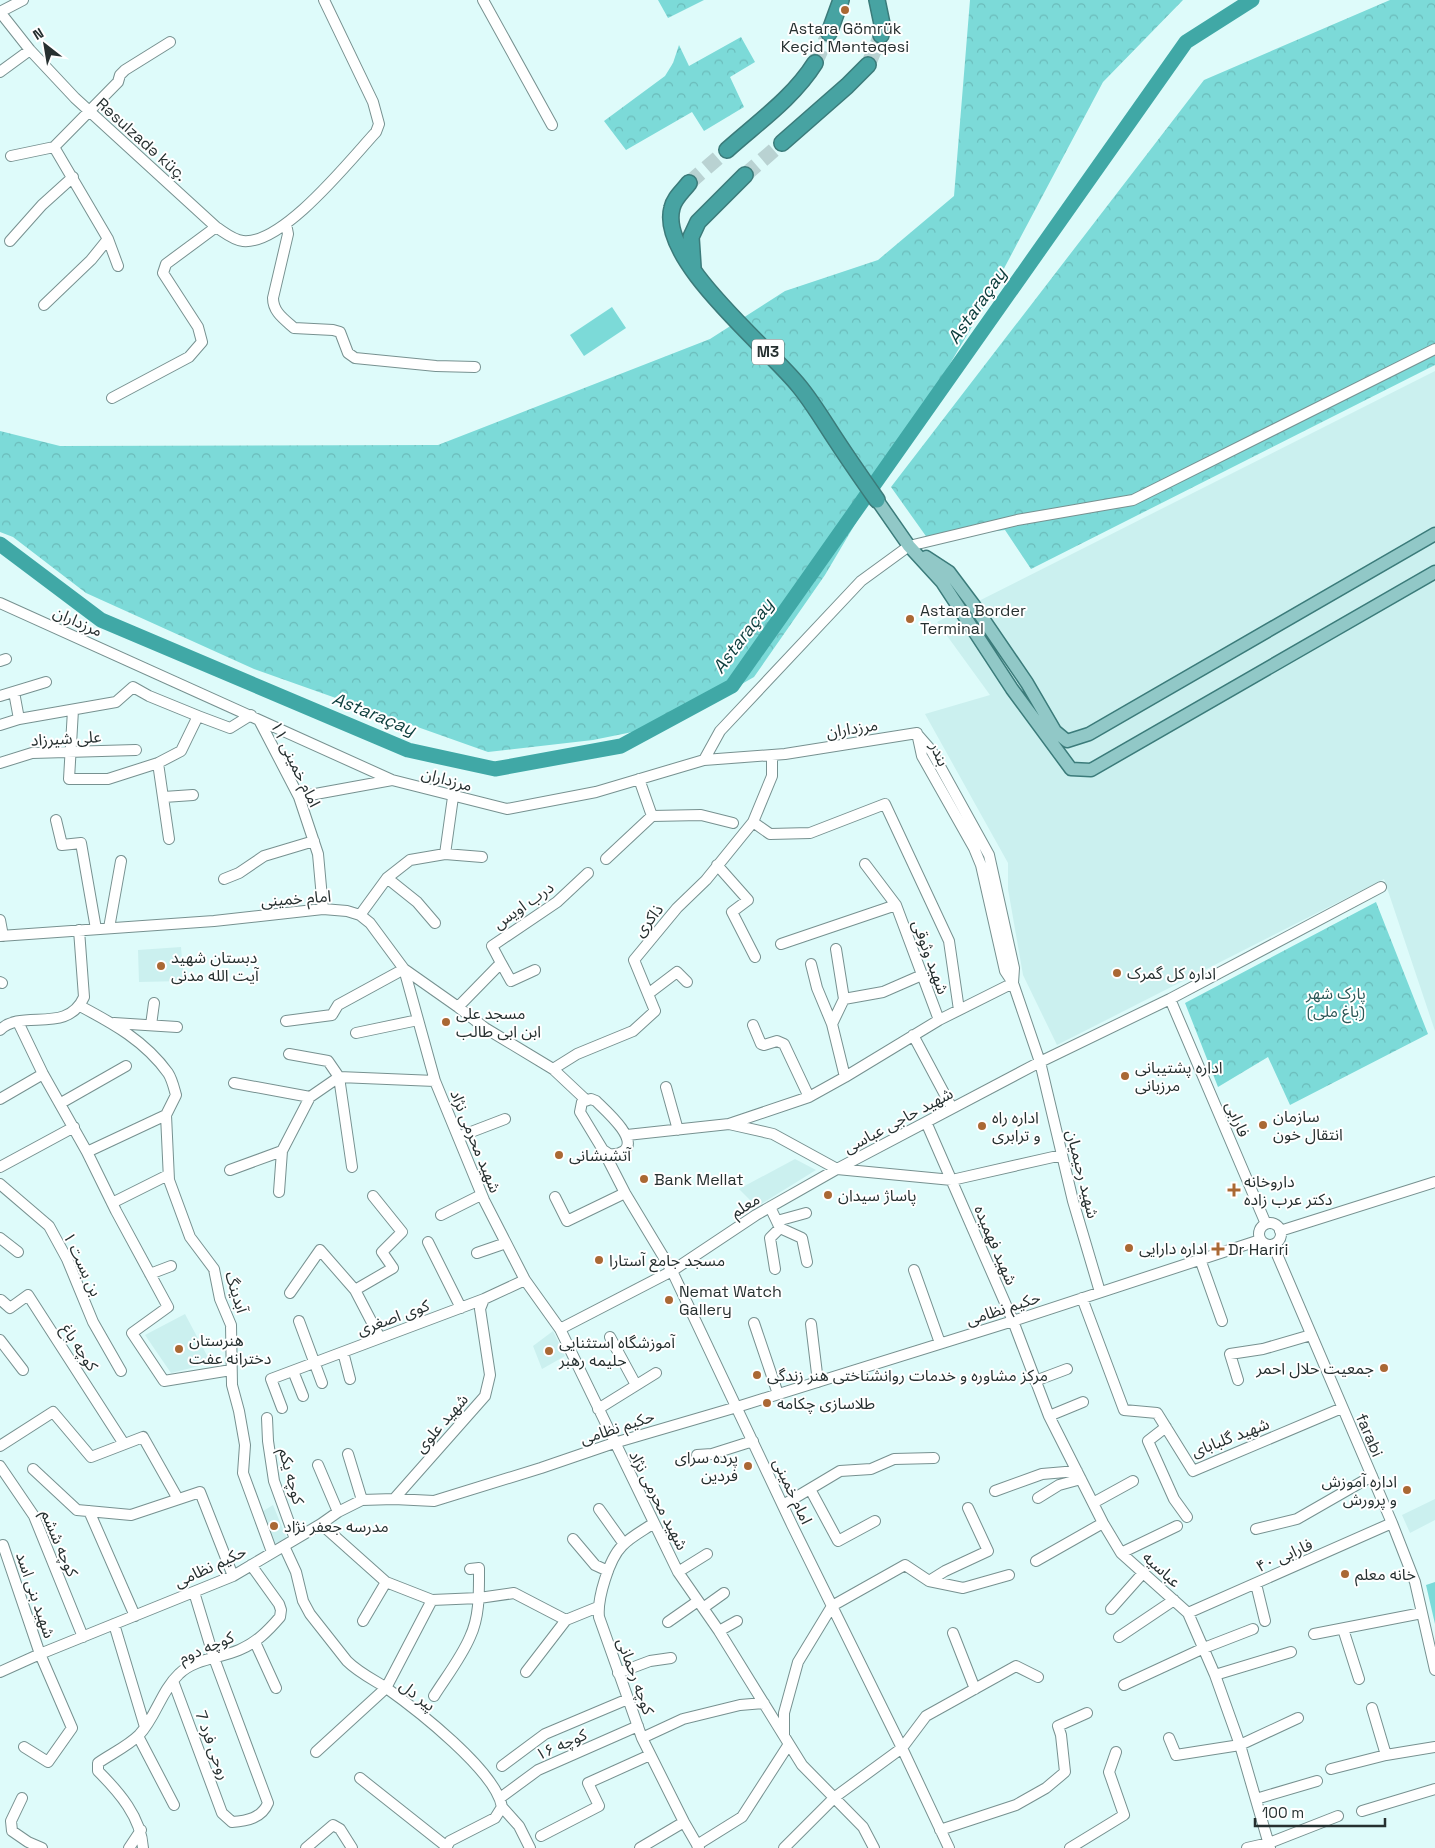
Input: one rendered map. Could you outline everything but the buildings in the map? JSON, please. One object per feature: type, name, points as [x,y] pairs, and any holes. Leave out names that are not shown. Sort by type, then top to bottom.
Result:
[{"type":"highway","points":[[829,32],[841,0]]},
{"type":"highway","points":[[877,0],[882,24],[881,35]]},
{"type":"highway","points":[[726,150],[792,93],[805,79],[815,63]]},
{"type":"highway","points":[[782,144],[868,65]]},
{"type":"highway","points":[[694,271],[691,237],[698,222],[745,175]]},
{"type":"highway","name":"M3","points":[[689,183],[671,208],[671,220],[674,237],[694,271],[732,316],[782,366],[800,387],[877,500]]},
{"type":"main road","points":[[877,500],[909,546],[942,582],[1012,689],[1071,769],[1091,770],[1435,572]]},
{"type":"main road","points":[[909,546],[949,572],[1027,683],[1055,731],[1067,741],[1089,734],[1435,534]]},
{"type":"street","points":[[0,12],[23,0]]},
{"type":"street","name":"Rəsulzadə küç.","points":[[0,12],[56,79],[216,227],[231,237],[242,241],[255,241],[286,224],[312,202],[376,132],[379,124],[373,102],[324,0]]},
{"type":"street","points":[[483,0],[552,125]]},
{"type":"street","points":[[10,156],[54,147],[118,82],[120,75],[125,70],[170,42]]},
{"type":"street","points":[[0,72],[30,50]]},
{"type":"street","points":[[54,147],[73,176],[108,239],[118,266]]},
{"type":"street","points":[[10,241],[42,205],[73,176]]},
{"type":"street","points":[[286,224],[288,234],[273,305],[294,328],[340,332],[348,353],[355,358],[436,366],[475,367]]},
{"type":"street","points":[[112,398],[189,357],[202,342],[198,327],[163,273],[166,264],[216,227]]},
{"type":"street","points":[[44,305],[91,260],[108,239]]},
{"type":"street","points":[[704,760],[720,731],[861,581],[909,546],[1017,520],[1133,500],[1435,349]]},
{"type":"street","name":"مرزداران","points":[[0,603],[392,780],[453,797],[507,809],[596,792],[704,760],[772,755],[917,733]]},
{"type":"street","points":[[0,696],[46,682]]},
{"type":"street","points":[[0,725],[19,719],[116,702],[133,687],[149,696],[230,728],[255,717]]},
{"type":"street","points":[[14,692],[19,719]]},
{"type":"street","points":[[73,710],[68,779],[108,779],[158,763],[181,751],[198,716]]},
{"type":"street","name":"امام خمینی ۱۱","points":[[255,717],[299,797],[318,854],[324,909]]},
{"type":"street","name":"بندر","points":[[917,733],[931,750],[989,855],[1014,968],[1013,983],[1040,1062]]},
{"type":"street","name":"علی شیرزاد","points":[[0,763],[32,754],[136,750]]},
{"type":"street","name":"ذاکری","points":[[553,1069],[577,1054],[633,1031],[655,1011],[634,960],[677,908],[706,880],[753,822],[772,776],[772,755]]},
{"type":"street","points":[[158,763],[169,839]]},
{"type":"street","points":[[639,779],[652,816]]},
{"type":"street","points":[[299,797],[392,780]]},
{"type":"street","points":[[164,797],[193,795]]},
{"type":"street","points":[[445,854],[453,797]]},
{"type":"street","points":[[753,822],[770,834],[810,834],[885,804],[949,941],[959,1010]]},
{"type":"street","points":[[606,859],[652,816],[701,815],[733,823]]},
{"type":"street","points":[[56,820],[62,845],[81,843],[96,928]]},
{"type":"street","points":[[224,879],[239,873],[264,856],[314,841]]},
{"type":"street","points":[[482,857],[445,854],[410,860],[387,878],[360,915],[381,935],[404,969],[497,1037],[553,1069],[586,1100],[596,1101],[627,1135],[627,1148],[621,1153],[609,1154],[604,1150]]},
{"type":"street","points":[[109,928],[121,862]]},
{"type":"street","name":"شهید وثوقی","points":[[865,864],[896,905],[939,1020]]},
{"type":"street","points":[[717,865],[748,900],[732,912],[755,957]]},
{"type":"street","name":"درب اویس","points":[[502,963],[492,946],[557,902],[588,873]]},
{"type":"street","points":[[387,878],[417,902],[435,923]]},
{"type":"street","name":"شهید حاجی عباسی","points":[[627,1135],[729,1124],[773,1134],[837,1168],[1040,1062],[1170,999],[1381,887]]},
{"type":"street","name":"شهید وثوقی","points":[[781,944],[896,905]]},
{"type":"street","name":"امام خمینی","points":[[2,936],[214,921],[324,909],[347,910],[360,915]]},
{"type":"street","points":[[0,920],[2,936]]},
{"type":"street","points":[[0,1030],[4,1025],[68,1015],[80,1006],[84,997],[79,930]]},
{"type":"street","points":[[832,1024],[844,999],[836,949]]},
{"type":"street","points":[[458,1007],[502,963],[511,981],[535,970]]},
{"type":"street","points":[[811,964],[817,988],[832,1024],[845,1077]]},
{"type":"street","points":[[286,1021],[332,1014],[338,1005],[404,969]]},
{"type":"street","name":"شهید محرمی نژاد","points":[[404,969],[436,1081],[481,1195],[525,1280],[560,1329],[678,1572],[719,1632],[802,1765],[863,1827],[874,1848]]},
{"type":"street","points":[[648,994],[677,972],[687,982]]},
{"type":"street","points":[[844,999],[884,992],[922,975]]},
{"type":"street","points":[[729,1124],[809,1096],[845,1077],[939,1020],[1013,983]]},
{"type":"street","name":"فارابی","points":[[1170,999],[1266,1224]]},
{"type":"street","points":[[152,1025],[154,1003]]},
{"type":"street","name":"آبدینگ","points":[[80,1006],[112,1023],[142,1044],[169,1075],[176,1095],[166,1115],[169,1180],[190,1237],[214,1269],[220,1299],[231,1325],[232,1385],[245,1445],[243,1474],[272,1552]]},
{"type":"street","points":[[356,1033],[418,1020]]},
{"type":"street","points":[[18,1022],[43,1074],[74,1127],[168,1308],[132,1333],[164,1381],[232,1370]]},
{"type":"street","points":[[112,1023],[177,1026]]},
{"type":"street","points":[[753,1025],[761,1044],[764,1045],[778,1041],[784,1044],[809,1096]]},
{"type":"street","points":[[913,1035],[952,1108]]},
{"type":"street","points":[[289,1054],[328,1061],[339,1077],[352,1167]]},
{"type":"street","name":"شهید رحیمیان","points":[[1040,1062],[1073,1201],[1100,1292]]},
{"type":"street","points":[[61,1103],[126,1066]]},
{"type":"street","points":[[0,1099],[43,1074]]},
{"type":"street","points":[[279,1192],[282,1151],[310,1097],[339,1077],[436,1081]]},
{"type":"street","points":[[234,1083],[310,1097]]},
{"type":"street","points":[[666,1087],[678,1130]]},
{"type":"street","name":"امام خمینی","points":[[586,1100],[580,1106],[580,1112],[604,1150],[625,1193],[672,1271],[738,1407],[783,1506],[949,1848]]},
{"type":"street","points":[[87,1152],[166,1115]]},
{"type":"street","points":[[458,1137],[505,1119]]},
{"type":"street","name":"شهید فهمیده","points":[[926,1122],[1012,1321]]},
{"type":"street","points":[[0,1167],[74,1127]]},
{"type":"street","points":[[230,1170],[282,1151]]},
{"type":"street","points":[[837,1168],[952,1180],[1062,1155]]},
{"type":"street","name":"معلم","points":[[560,1329],[672,1271],[770,1207],[837,1168]]},
{"type":"street","points":[[112,1202],[168,1175]]},
{"type":"street","points":[[1280,1231],[1435,1182]]},
{"type":"street","name":"بن بست ۱","points":[[0,1184],[49,1226],[67,1258],[93,1322],[121,1371]]},
{"type":"street","points":[[555,1197],[568,1221],[625,1193]]},
{"type":"street","points":[[441,1215],[481,1195]]},
{"type":"street","points":[[355,1290],[393,1268],[382,1252],[402,1232],[373,1196]]},
{"type":"street","points":[[770,1207],[778,1224],[802,1238],[808,1262]]},
{"type":"street","points":[[775,1268],[770,1238],[778,1224],[806,1213]]},
{"type":"street","points":[[1266,1224],[1276,1225],[1280,1231],[1280,1238],[1273,1245],[1266,1244],[1260,1240],[1260,1229],[1266,1224]]},
{"type":"street","points":[[0,1238],[18,1252]]},
{"type":"street","name":"حکیم نظامی","points":[[0,1672],[233,1576],[338,1512],[362,1500],[434,1501],[614,1443],[738,1407],[1012,1321],[1260,1240]]},
{"type":"street","points":[[428,1242],[462,1308]]},
{"type":"street","points":[[477,1253],[506,1243]]},
{"type":"street","name":"farabi","points":[[1273,1245],[1392,1523],[1415,1582],[1435,1670]]},
{"type":"street","points":[[290,1293],[320,1250],[355,1290],[380,1338]]},
{"type":"street","points":[[1200,1259],[1222,1321]]},
{"type":"street","points":[[150,1274],[171,1266]]},
{"type":"street","points":[[914,1270],[940,1343]]},
{"type":"street","name":"کوی اصغری","points":[[282,1408],[271,1379],[462,1308],[525,1280]]},
{"type":"street","name":"کوچه باغ","points":[[0,1300],[10,1308],[28,1295],[124,1444]]},
{"type":"street","name":"شهید گلبابای","points":[[1082,1298],[1124,1410],[1158,1413],[1193,1471],[1342,1408]]},
{"type":"street","name":"شهید علوی","points":[[394,1499],[485,1396],[490,1375],[480,1309],[484,1299]]},
{"type":"street","points":[[298,1321],[322,1383]]},
{"type":"street","name":"عباسیه","points":[[1012,1321],[1049,1416],[1103,1524],[1121,1553],[1188,1613],[1215,1675],[1240,1745],[1269,1846]]},
{"type":"street","points":[[754,1323],[778,1394]]},
{"type":"street","points":[[811,1324],[818,1382]]},
{"type":"street","points":[[1238,1380],[1230,1354],[1263,1349],[1311,1335]]},
{"type":"street","points":[[610,1337],[636,1385]]},
{"type":"street","points":[[0,1340],[22,1370]]},
{"type":"street","points":[[343,1352],[350,1379]]},
{"type":"street","points":[[1036,1381],[1066,1369]]},
{"type":"street","points":[[293,1371],[303,1396]]},
{"type":"street","points":[[598,1408],[656,1373]]},
{"type":"street","points":[[1049,1416],[1083,1402]]},
{"type":"street","points":[[0,1446],[53,1412],[91,1457],[143,1437],[178,1499]]},
{"type":"street","name":"کوچه یکم","points":[[267,1418],[268,1441],[274,1481],[296,1539]]},
{"type":"street","points":[[1166,1428],[1148,1441],[1174,1499],[1187,1517]]},
{"type":"street","points":[[697,1455],[712,1454],[753,1440]]},
{"type":"street","points":[[348,1454],[362,1500]]},
{"type":"street","points":[[783,1506],[840,1471],[871,1469],[894,1459],[934,1458]]},
{"type":"street","points":[[318,1465],[338,1512]]},
{"type":"street","name":"کوچه ششم","points":[[0,1466],[34,1516],[83,1637]]},
{"type":"street","points":[[33,1469],[77,1510],[131,1515],[200,1492],[233,1576]]},
{"type":"street","points":[[995,1491],[1042,1474],[1079,1475]]},
{"type":"street","points":[[1038,1498],[1079,1475]]},
{"type":"street","points":[[1256,1529],[1297,1519],[1372,1476]]},
{"type":"street","points":[[1093,1503],[1133,1481]]},
{"type":"street","points":[[810,1489],[838,1541],[875,1520]]},
{"type":"street","points":[[929,1581],[945,1571],[988,1551],[968,1508]]},
{"type":"street","points":[[599,1509],[624,1544]]},
{"type":"street","points":[[89,1511],[135,1616]]},
{"type":"street","name":"کوچه رحمانی","points":[[654,1523],[618,1550],[608,1571],[598,1608],[599,1617],[642,1738],[698,1847]]},
{"type":"street","name":"فارابی ۴۰","points":[[1188,1613],[1392,1523]]},
{"type":"street","points":[[321,1524],[386,1582],[432,1600],[479,1598],[514,1593],[566,1620]]},
{"type":"street","points":[[1036,1561],[1103,1524]]},
{"type":"street","points":[[1121,1553],[1177,1526]]},
{"type":"street","points":[[573,1539],[594,1565],[608,1571]]},
{"type":"street","name":"شهید بنی اسد","points":[[3,1545],[40,1654],[72,1728],[48,1762],[24,1747]]},
{"type":"street","name":"پیر دل","points":[[284,1546],[296,1572],[303,1601],[310,1614],[347,1661],[354,1668],[386,1688],[461,1750],[489,1779],[530,1848]]},
{"type":"street","points":[[678,1572],[707,1554]]},
{"type":"street","name":"کوچه دوم","points":[[141,1830],[130,1810],[98,1771],[98,1763],[138,1736],[179,1673],[196,1664],[256,1642],[280,1617],[281,1610],[279,1604],[252,1565]]},
{"type":"street","points":[[698,1847],[742,1817],[786,1740],[784,1712],[798,1662],[832,1606],[905,1565],[929,1581],[964,1588],[1009,1575]]},
{"type":"street","points":[[434,1696],[471,1635],[479,1598],[479,1568],[470,1570]]},
{"type":"street","points":[[1111,1609],[1144,1572]]},
{"type":"street","points":[[363,1621],[386,1582]]},
{"type":"street","points":[[1256,1584],[1265,1621]]},
{"type":"street","points":[[194,1592],[214,1658]]},
{"type":"street","points":[[668,1622],[724,1593]]},
{"type":"street","points":[[316,1752],[386,1688],[432,1600]]},
{"type":"street","points":[[1120,1637],[1174,1600]]},
{"type":"street","points":[[526,1672],[566,1620],[598,1608]]},
{"type":"street","points":[[1314,1634],[1422,1612]]},
{"type":"street","points":[[719,1632],[737,1621]]},
{"type":"street","points":[[114,1624],[145,1727]]},
{"type":"street","points":[[1343,1628],[1359,1679]]},
{"type":"street","points":[[1124,1685],[1204,1648],[1253,1629]]},
{"type":"street","points":[[953,1633],[975,1689]]},
{"type":"street","points":[[256,1642],[276,1688]]},
{"type":"street","points":[[1215,1675],[1291,1652]]},
{"type":"street","name":"روحی فرد 7","points":[[173,1681],[192,1726],[222,1813],[232,1822],[250,1819],[263,1813],[268,1803],[214,1658]]},
{"type":"street","points":[[618,1673],[650,1661],[671,1658]]},
{"type":"street","points":[[784,1848],[835,1797],[902,1748],[926,1716],[1016,1666],[1038,1677]]},
{"type":"street","points":[[502,1766],[545,1734],[628,1699]]},
{"type":"street","points":[[642,1738],[682,1719],[740,1705],[764,1703]]},
{"type":"street","points":[[1372,1708],[1386,1755]]},
{"type":"street","points":[[940,1830],[1016,1805],[1046,1788],[1065,1772],[1058,1726],[1087,1713]]},
{"type":"street","points":[[1169,1738],[1176,1755],[1240,1745],[1298,1718]]},
{"type":"street","name":"کوچه ۱۶","points":[[501,1802],[538,1770],[638,1726]]},
{"type":"street","points":[[138,1736],[174,1805]]},
{"type":"street","points":[[1331,1769],[1386,1755],[1435,1747]]},
{"type":"street","points":[[1070,1848],[1124,1815],[1109,1772],[1116,1752]]},
{"type":"street","points":[[541,1836],[599,1806],[588,1783],[650,1755]]},
{"type":"street","points":[[360,1778],[446,1847],[450,1841],[495,1818],[501,1802]]},
{"type":"street","points":[[1256,1799],[1317,1781]]},
{"type":"street","points":[[1362,1812],[1435,1789]]},
{"type":"street","points":[[22,1798],[11,1822],[12,1831],[28,1842],[42,1848]]},
{"type":"street","points":[[1247,1848],[1269,1846],[1338,1816]]},
{"type":"street","points":[[640,1848],[684,1822]]},
{"type":"street","points":[[306,1848],[333,1825],[340,1829],[352,1848]]},
{"type":"street","points":[[129,1848],[141,1830]]},
{"type":"street","points":[[141,1830],[143,1848]]},
{"type":"shaded area","points":[[1435,371],[1435,1031],[1384,879],[1057,1045],[1023,975],[1008,889],[1008,863],[925,714],[990,695],[937,622]]},
{"type":"shaded area","name":"دبستان شهید آیت الله مدنی","points":[[181,947],[184,981],[139,982],[138,950]]},
{"type":"shaded area","points":[[795,1159],[816,1170],[761,1204],[754,1204],[739,1189]]},
{"type":"shaded area","name":"هنرستان دخترانه عفت","points":[[185,1314],[211,1363],[171,1373],[145,1335]]},
{"type":"shaded area","name":"آموزشگاه استثنایی حلیمه رهبر","points":[[553,1331],[565,1356],[542,1369],[533,1346]]},
{"type":"shaded area","points":[[1435,1499],[1435,1520],[1410,1533],[1402,1515]]},
{"type":"shaded area","name":"مدرسه جعفر نژاد","points":[[273,1505],[287,1539],[273,1544],[260,1513]]},
{"type":"green space","points":[[658,0],[704,0],[668,18]]},
{"type":"green space","points":[[970,0],[1183,0],[1103,82],[983,308],[825,575],[754,677],[672,724],[593,740],[488,752],[254,669],[86,593],[13,537],[0,532],[0,431],[60,446],[438,445],[710,339],[785,291],[878,260],[954,196]]},
{"type":"green space","points":[[1390,0],[1435,0],[1435,365],[1031,569],[1005,530],[928,539],[891,487],[1204,80]]},
{"type":"green space","points":[[741,37],[755,62],[730,77],[744,107],[704,131],[692,112],[626,150],[604,121],[665,76],[673,63],[679,45],[689,66]]},
{"type":"green space","points":[[612,307],[626,328],[584,356],[570,335]]},
{"type":"green space","name":"پارک شهر (باغ ملی)","points":[[1376,902],[1428,1034],[1290,1105],[1268,1057],[1218,1087],[1185,1003]]},
{"type":"green space","points":[[1435,1582],[1435,1624],[1426,1585]]},
{"type":"waterway","name":"Astaraçay","points":[[0,544],[101,620],[408,750],[495,769],[621,746],[732,686],[1186,42],[1252,0]]},
{"type":"tunnel","points":[[815,63],[829,33]]},
{"type":"tunnel","points":[[868,65],[881,35]]},
{"type":"tunnel","points":[[745,175],[782,143]]},
{"type":"tunnel","points":[[689,183],[727,150]]},
{"type":"place","name":"Astara Gömrük Keçid Məntəqəsi","points":[[845,10]]},
{"type":"place","name":"Astara Border Terminal","points":[[910,619]]},
{"type":"place","name":"دبستان شهید آیت الله مدنی","points":[[161,966]]},
{"type":"place","name":"اداره کل گمرک","points":[[1117,973]]},
{"type":"place","name":"مسجد علی ابن ابی طالب","points":[[446,1022]]},
{"type":"place","name":"اداره پشتیبانی مرزبانی","points":[[1125,1076]]},
{"type":"place","name":"سازمان انتقال خون","points":[[1263,1125]]},
{"type":"place","name":"اداره راه و ترابری","points":[[982,1126]]},
{"type":"place","name":"آتشنشانی","points":[[559,1155]]},
{"type":"place","name":"Bank Mellat","points":[[644,1179]]},
{"type":"place","name":"داروخانه دکتر عرب زاده","points":[[1234,1190]]},
{"type":"place","name":"پاساژ سیدان","points":[[828,1195]]},
{"type":"place","name":"اداره دارایی","points":[[1129,1248]]},
{"type":"place","name":"Dr Hariri","points":[[1218,1249]]},
{"type":"place","name":"مسجد جامع آستارا","points":[[599,1260]]},
{"type":"place","name":"Nemat Watch Gallery","points":[[669,1300]]},
{"type":"place","name":"هنرستان دخترانه عفت","points":[[179,1349]]},
{"type":"place","name":"آموزشگاه استثنایی حلیمه رهبر","points":[[549,1351]]},
{"type":"place","name":"جمعیت حلال احمر","points":[[1384,1368]]},
{"type":"place","name":"مرکز مشاوره و خدمات روانشناختی هنر زندگی","points":[[757,1375]]},
{"type":"place","name":"طلاسازی چکامه","points":[[767,1403]]},
{"type":"place","name":"پرده سرای فردین","points":[[748,1466]]},
{"type":"place","name":"اداره آموزش و پرورش","points":[[1407,1490]]},
{"type":"place","name":"مدرسه جعفر نژاد","points":[[274,1526]]},
{"type":"place","name":"خانه معلم","points":[[1345,1574]]}]
